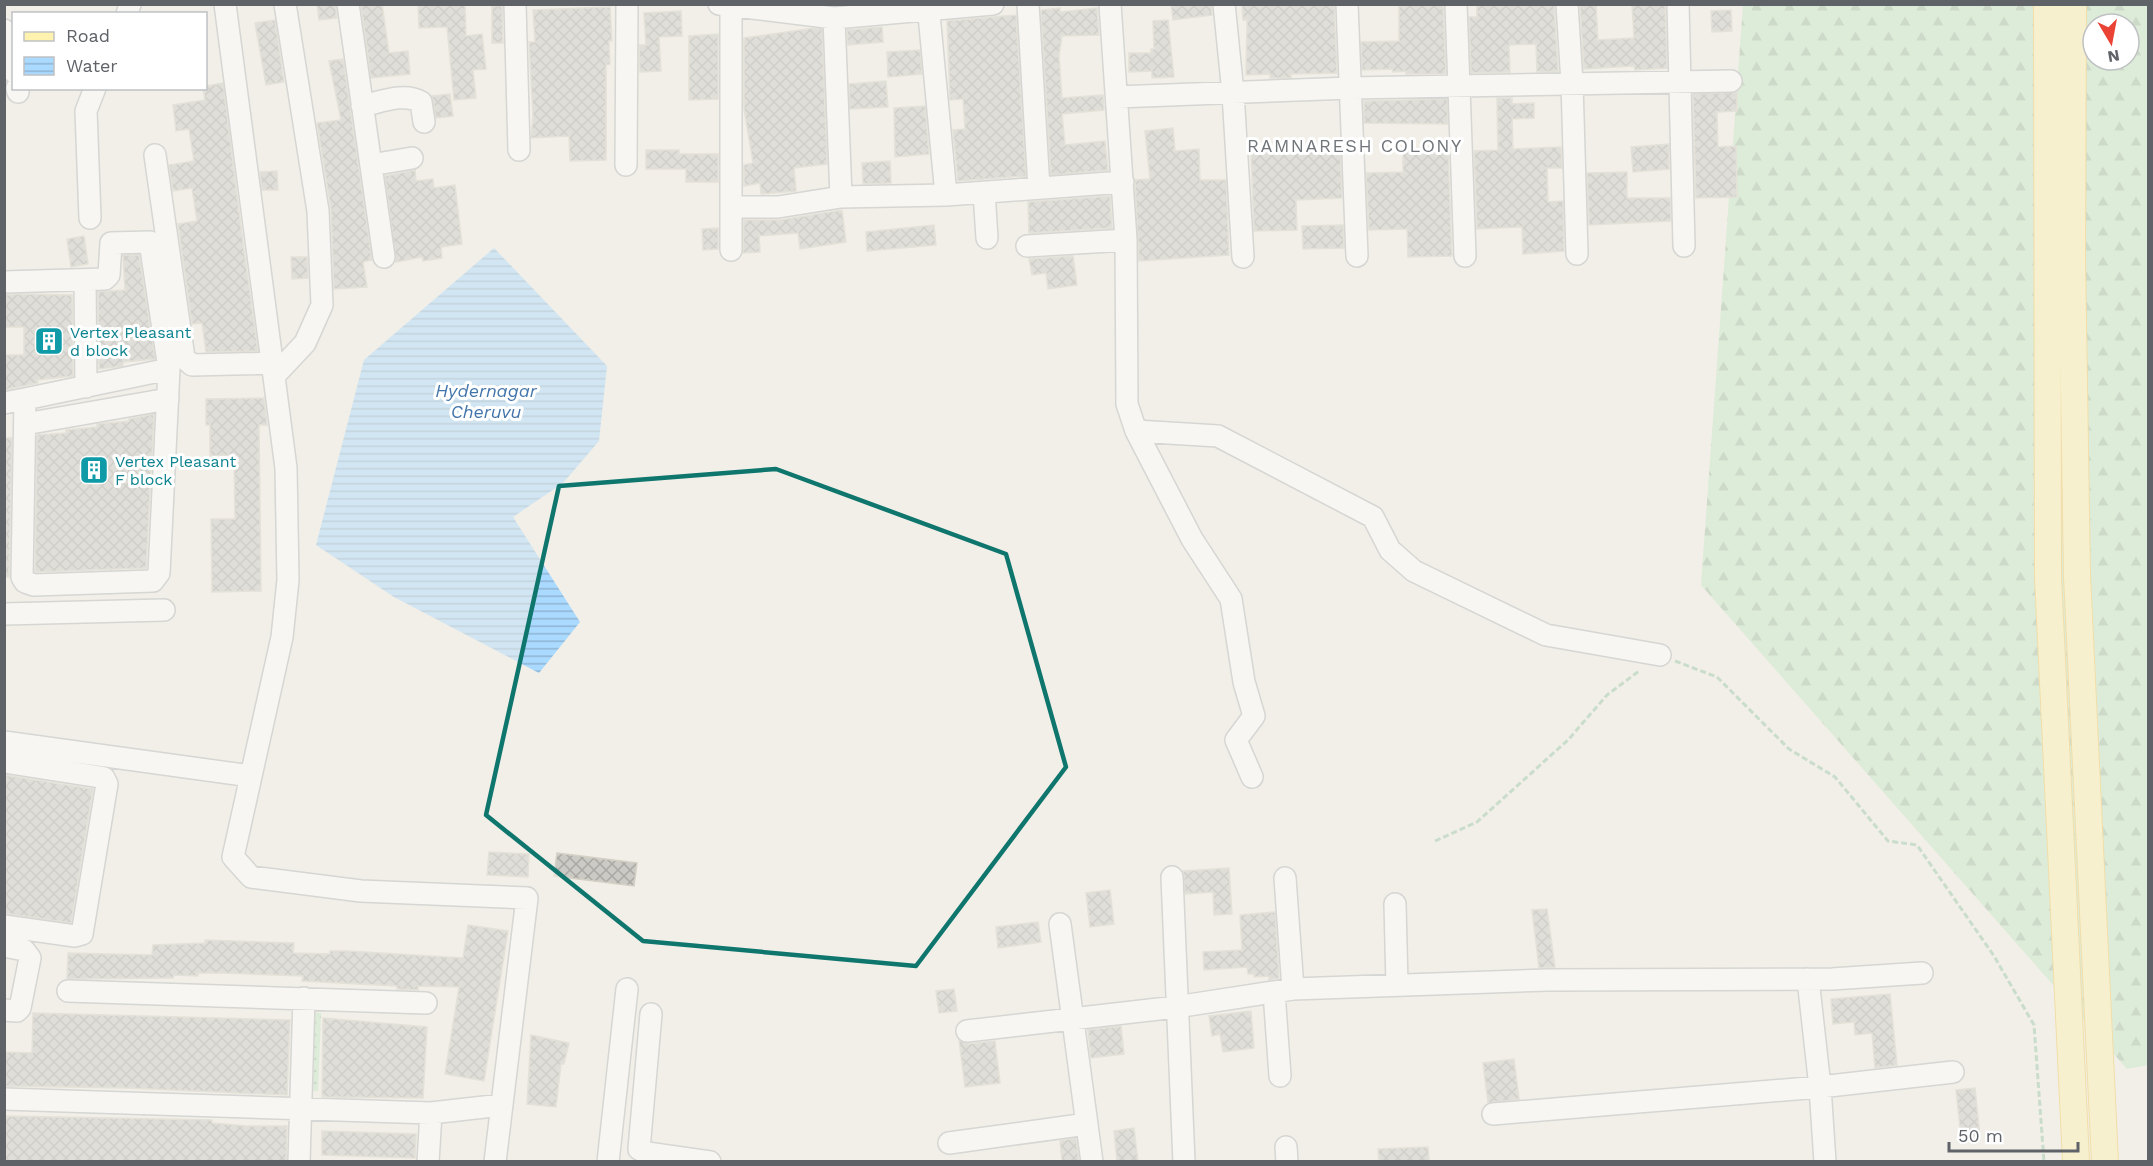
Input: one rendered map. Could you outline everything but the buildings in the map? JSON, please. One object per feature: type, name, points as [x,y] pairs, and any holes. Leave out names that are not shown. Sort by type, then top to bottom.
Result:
[{"type":"main road","points":[[2047,4],[2048,577],[2076,1161]]},
{"type":"main road","points":[[2073,4],[2072,257],[2077,576],[2104,1161]]},
{"type":"main road","points":[[2048,577],[2077,576]]},
{"type":"street","points":[[225,4],[286,468],[288,580],[282,637],[233,857],[252,877],[361,891],[527,898],[495,1161]]},
{"type":"street","points":[[155,155],[184,358],[192,365],[274,369],[306,343],[322,305],[318,211],[285,4]]},
{"type":"street","points":[[348,4],[384,257]]},
{"type":"street","points":[[515,4],[519,150]]},
{"type":"street","points":[[626,165],[627,4]]},
{"type":"street","points":[[731,250],[727,5],[834,18],[928,7],[993,4]]},
{"type":"street","points":[[1028,4],[1039,188]]},
{"type":"street","points":[[1110,4],[1126,240],[1127,404],[1136,430],[1192,539],[1231,599],[1244,681],[1254,716],[1236,740],[1252,777]]},
{"type":"street","points":[[1224,4],[1233,93],[1243,257]]},
{"type":"street","points":[[1347,4],[1357,256]]},
{"type":"street","points":[[1456,4],[1465,256]]},
{"type":"street","points":[[1567,4],[1572,83],[1577,254]]},
{"type":"street","points":[[1678,4],[1684,246]]},
{"type":"street","points":[[928,7],[946,195]]},
{"type":"street","points":[[834,18],[841,197]]},
{"type":"street","points":[[4,30],[12,66]]},
{"type":"street","points":[[1117,98],[1351,88],[1731,81]]},
{"type":"street","points":[[90,218],[86,111],[94,90]]},
{"type":"street","points":[[362,106],[403,97],[414,98],[421,102],[424,122]]},
{"type":"street","points":[[371,165],[412,158]]},
{"type":"street","points":[[731,207],[778,207],[841,197],[946,195],[1123,182]]},
{"type":"street","points":[[984,192],[987,238]]},
{"type":"street","points":[[1027,246],[1126,240]]},
{"type":"street","points":[[4,282],[108,278],[111,243],[150,242],[169,369],[159,573],[153,581],[148,582],[34,585],[25,582],[22,577],[25,424],[15,401],[169,369]]},
{"type":"street","points":[[85,280],[86,387]]},
{"type":"street","points":[[25,424],[168,399]]},
{"type":"street","points":[[1136,430],[1218,436],[1373,517],[1390,550],[1414,571],[1546,635],[1660,655]]},
{"type":"street","points":[[4,614],[164,610]]},
{"type":"street","points":[[4,742],[251,776]]},
{"type":"street","points":[[4,762],[104,778],[107,784],[82,934],[75,936],[4,926]]},
{"type":"street","points":[[1172,877],[1184,1161]]},
{"type":"street","points":[[1280,1076],[1285,878]]},
{"type":"street","points":[[1395,904],[1397,985]]},
{"type":"street","points":[[1060,924],[1092,1161]]},
{"type":"street","points":[[4,946],[24,950],[30,958],[20,1008],[17,1011],[4,1010]]},
{"type":"street","points":[[967,1031],[1176,1007],[1283,990],[1548,981],[1808,979],[1922,973]]},
{"type":"street","points":[[1808,979],[1820,1087],[1825,1161]]},
{"type":"street","points":[[608,1161],[627,989]]},
{"type":"street","points":[[68,990],[426,1003]]},
{"type":"street","points":[[299,1161],[304,998]]},
{"type":"street","points":[[651,1014],[637,1144],[647,1153],[710,1161]]},
{"type":"street","points":[[1493,1114],[1820,1087],[1953,1072]]},
{"type":"street","points":[[4,1099],[431,1113],[502,1105]]},
{"type":"street","points":[[428,1161],[431,1113]]},
{"type":"street","points":[[949,1143],[1087,1124]]},
{"type":"path","points":[[1436,841],[1477,822],[1568,740],[1607,695],[1660,655],[1717,677],[1789,749],[1835,777],[1888,842],[1917,845],[1994,956],[2034,1025],[2044,1161]]},
{"type":"highlighted area","points":[[776,469],[1006,554],[1066,767],[916,966],[643,941],[486,815],[559,486]]},
{"type":"green space","points":[[1743,5],[2148,5],[2148,1065],[2127,1069],[1701,585]]},
{"type":"green space","points":[[294,1012],[321,1013],[318,1091],[291,1090]]},
{"type":"water","name":"Hydernagar Cheruvu","points":[[494,248],[607,366],[599,441],[563,483],[513,517],[580,622],[539,673],[394,597],[316,545],[364,360]]},
{"type":"place","name":"Vertex Pleasant d block","points":[[49,341]]},
{"type":"place","name":"Vertex Pleasant F block","points":[[94,470]]},
{"type":"district","name":"RAMNARESH COLONY","points":[[1355,146]]}]
